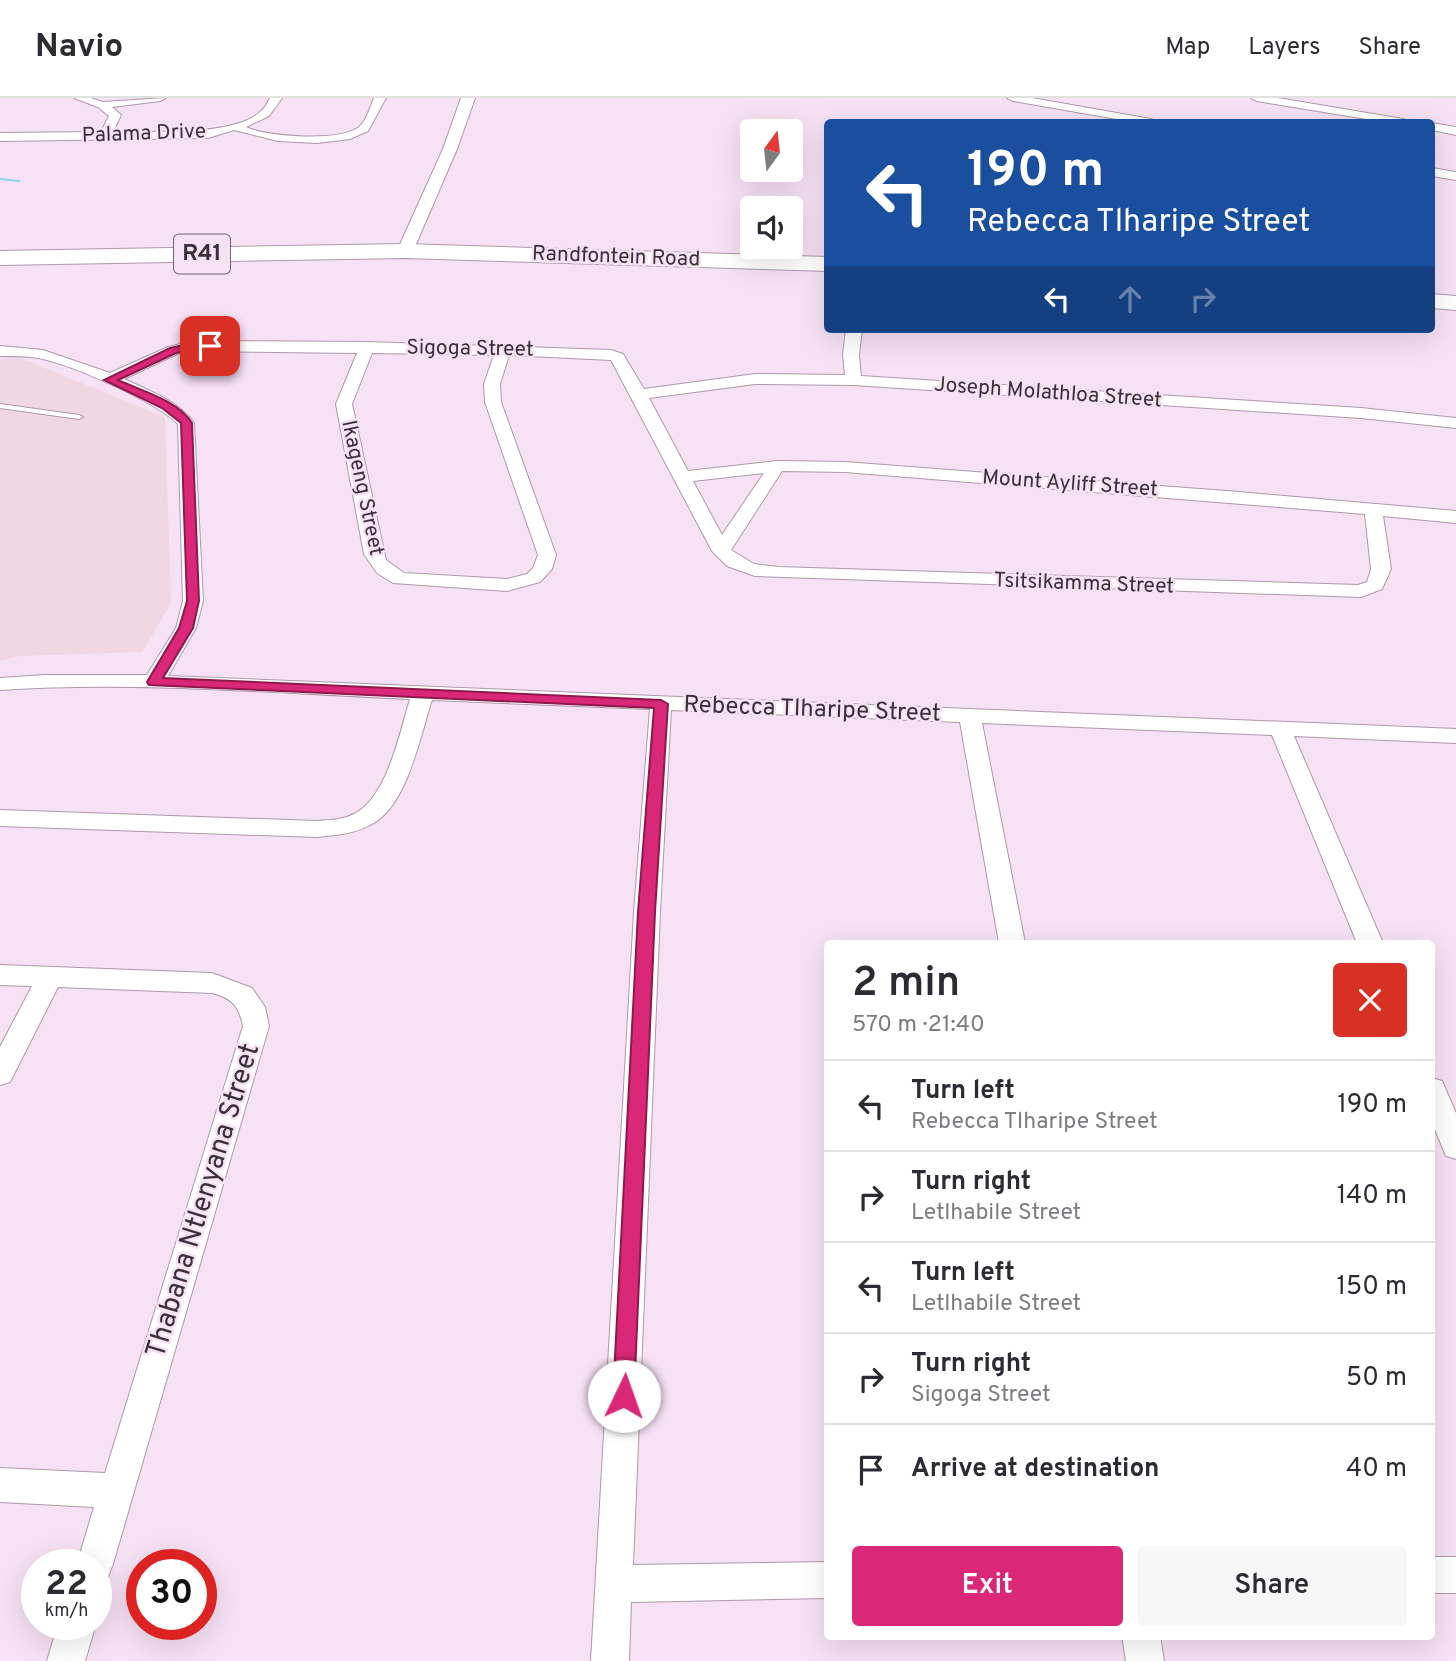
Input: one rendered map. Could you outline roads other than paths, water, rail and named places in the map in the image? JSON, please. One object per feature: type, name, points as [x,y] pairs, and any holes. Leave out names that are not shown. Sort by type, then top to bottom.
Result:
[{"type":"main road","name":"Randfontein Road","points":[[0,258],[405,251],[824,267]]},
{"type":"main road","points":[[1435,301],[1456,303]]},
{"type":"street","points":[[80,98],[102,105],[160,98]]},
{"type":"street","name":"Palama Drive","points":[[0,137],[194,135],[236,127],[265,114],[276,98]]},
{"type":"street","points":[[236,127],[247,134],[261,137],[324,138],[353,135],[367,125],[380,98]]},
{"type":"street","points":[[405,251],[450,149],[468,98]]},
{"type":"street","points":[[1013,98],[1134,119]]},
{"type":"street","points":[[1257,98],[1385,119]]},
{"type":"street","points":[[102,105],[116,118],[104,136]]},
{"type":"street","points":[[1435,128],[1456,131]]},
{"type":"street","points":[[1435,172],[1456,176]]},
{"type":"street","points":[[853,380],[851,355],[854,333]]},
{"type":"street","name":"Sigoga Street","points":[[109,380],[173,351],[194,346],[367,347],[611,355],[617,357],[639,394],[721,551]]},
{"type":"street","name":"Ikageng Street","points":[[367,347],[344,404],[373,554],[379,565],[388,574],[400,579],[508,584],[534,579],[545,565],[547,555],[493,402],[492,384],[503,350]]},
{"type":"street","points":[[0,351],[45,354],[165,405],[183,417],[186,423],[193,601],[186,628],[154,682]]},
{"type":"street","name":"Joseph Molathloa Street","points":[[639,394],[755,379],[853,380],[1282,408],[1456,423]]},
{"type":"street","points":[[721,551],[777,467]]},
{"type":"street","name":"Mount Ayliff Street","points":[[683,477],[777,467],[845,467],[1456,517]]},
{"type":"street","name":"Tsitsikamma Street","points":[[721,551],[729,561],[741,568],[778,573],[1361,591],[1375,585],[1381,569],[1373,509]]},
{"type":"street","name":"Rebecca Tlharipe Street","points":[[0,684],[45,681],[154,682],[1456,736]]},
{"type":"street","points":[[0,818],[317,829],[340,827],[372,815],[390,793],[423,693]]},
{"type":"street","points":[[610,1661],[647,912],[661,704]]},
{"type":"street","points":[[970,716],[1011,940]]},
{"type":"street","points":[[1280,729],[1369,940]]},
{"type":"street","name":"Thabana Ntlenyana Street","points":[[0,975],[212,983],[232,988],[246,997],[255,1017],[256,1026],[100,1549]]},
{"type":"street","points":[[0,1073],[50,976]]},
{"type":"street","points":[[1435,1096],[1456,1147]]},
{"type":"street","points":[[0,1486],[117,1491]]},
{"type":"street","points":[[1435,1575],[1456,1575]]},
{"type":"street","points":[[614,1584],[824,1580]]},
{"type":"street","points":[[66,1661],[72,1640]]},
{"type":"street","points":[[1141,1640],[1145,1661]]},
{"type":"lane","points":[[0,406],[79,417]]},
{"type":"waterway","points":[[0,179],[19,181]]}]
